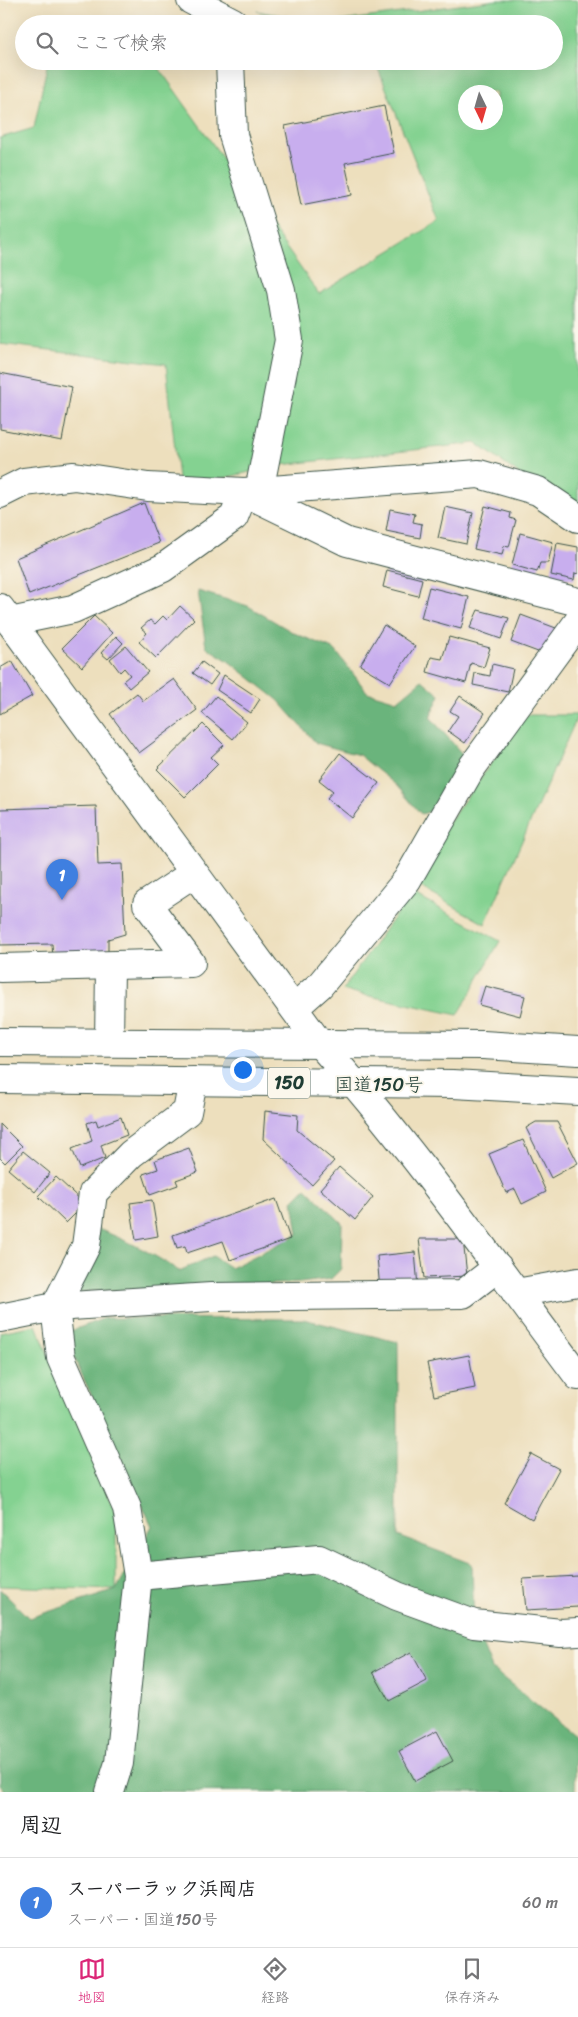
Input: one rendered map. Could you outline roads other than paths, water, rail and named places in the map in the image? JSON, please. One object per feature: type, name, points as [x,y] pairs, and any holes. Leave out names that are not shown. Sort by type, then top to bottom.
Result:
[{"type":"main road","points":[[190,0],[217,15]]},
{"type":"main road","points":[[5,615],[72,609],[163,568],[234,517],[252,491],[289,340],[281,290],[234,135],[230,70]]},
{"type":"main road","points":[[0,494],[24,482],[74,476],[148,487],[252,491],[479,474],[538,491],[578,518]]},
{"type":"main road","points":[[252,491],[347,542],[578,602]]},
{"type":"main road","points":[[5,615],[319,1043],[356,1084],[498,1267],[578,1376]]},
{"type":"main road","points":[[294,1008],[320,985],[407,880],[470,770],[578,622]]},
{"type":"main road","points":[[0,968],[191,964],[147,904],[185,879]]},
{"type":"main road","points":[[109,1042],[110,967]]},
{"type":"main road","name":"国道150号","points":[[0,1042],[483,1045],[578,1051]]},
{"type":"main road","name":"国道150号","points":[[0,1079],[453,1084],[578,1091]]},
{"type":"main road","points":[[110,1792],[119,1764],[138,1576],[127,1508],[61,1358],[55,1307],[86,1246],[93,1193],[130,1154],[187,1112],[193,1081]]},
{"type":"main road","points":[[0,1318],[55,1307],[211,1297],[462,1294],[498,1267]]},
{"type":"main road","points":[[516,1293],[578,1282]]},
{"type":"main road","points":[[138,1576],[319,1558],[397,1596],[474,1624],[561,1633],[578,1632]]},
{"type":"place","name":"スーパーラック浜岡店","points":[[62,900]]}]
